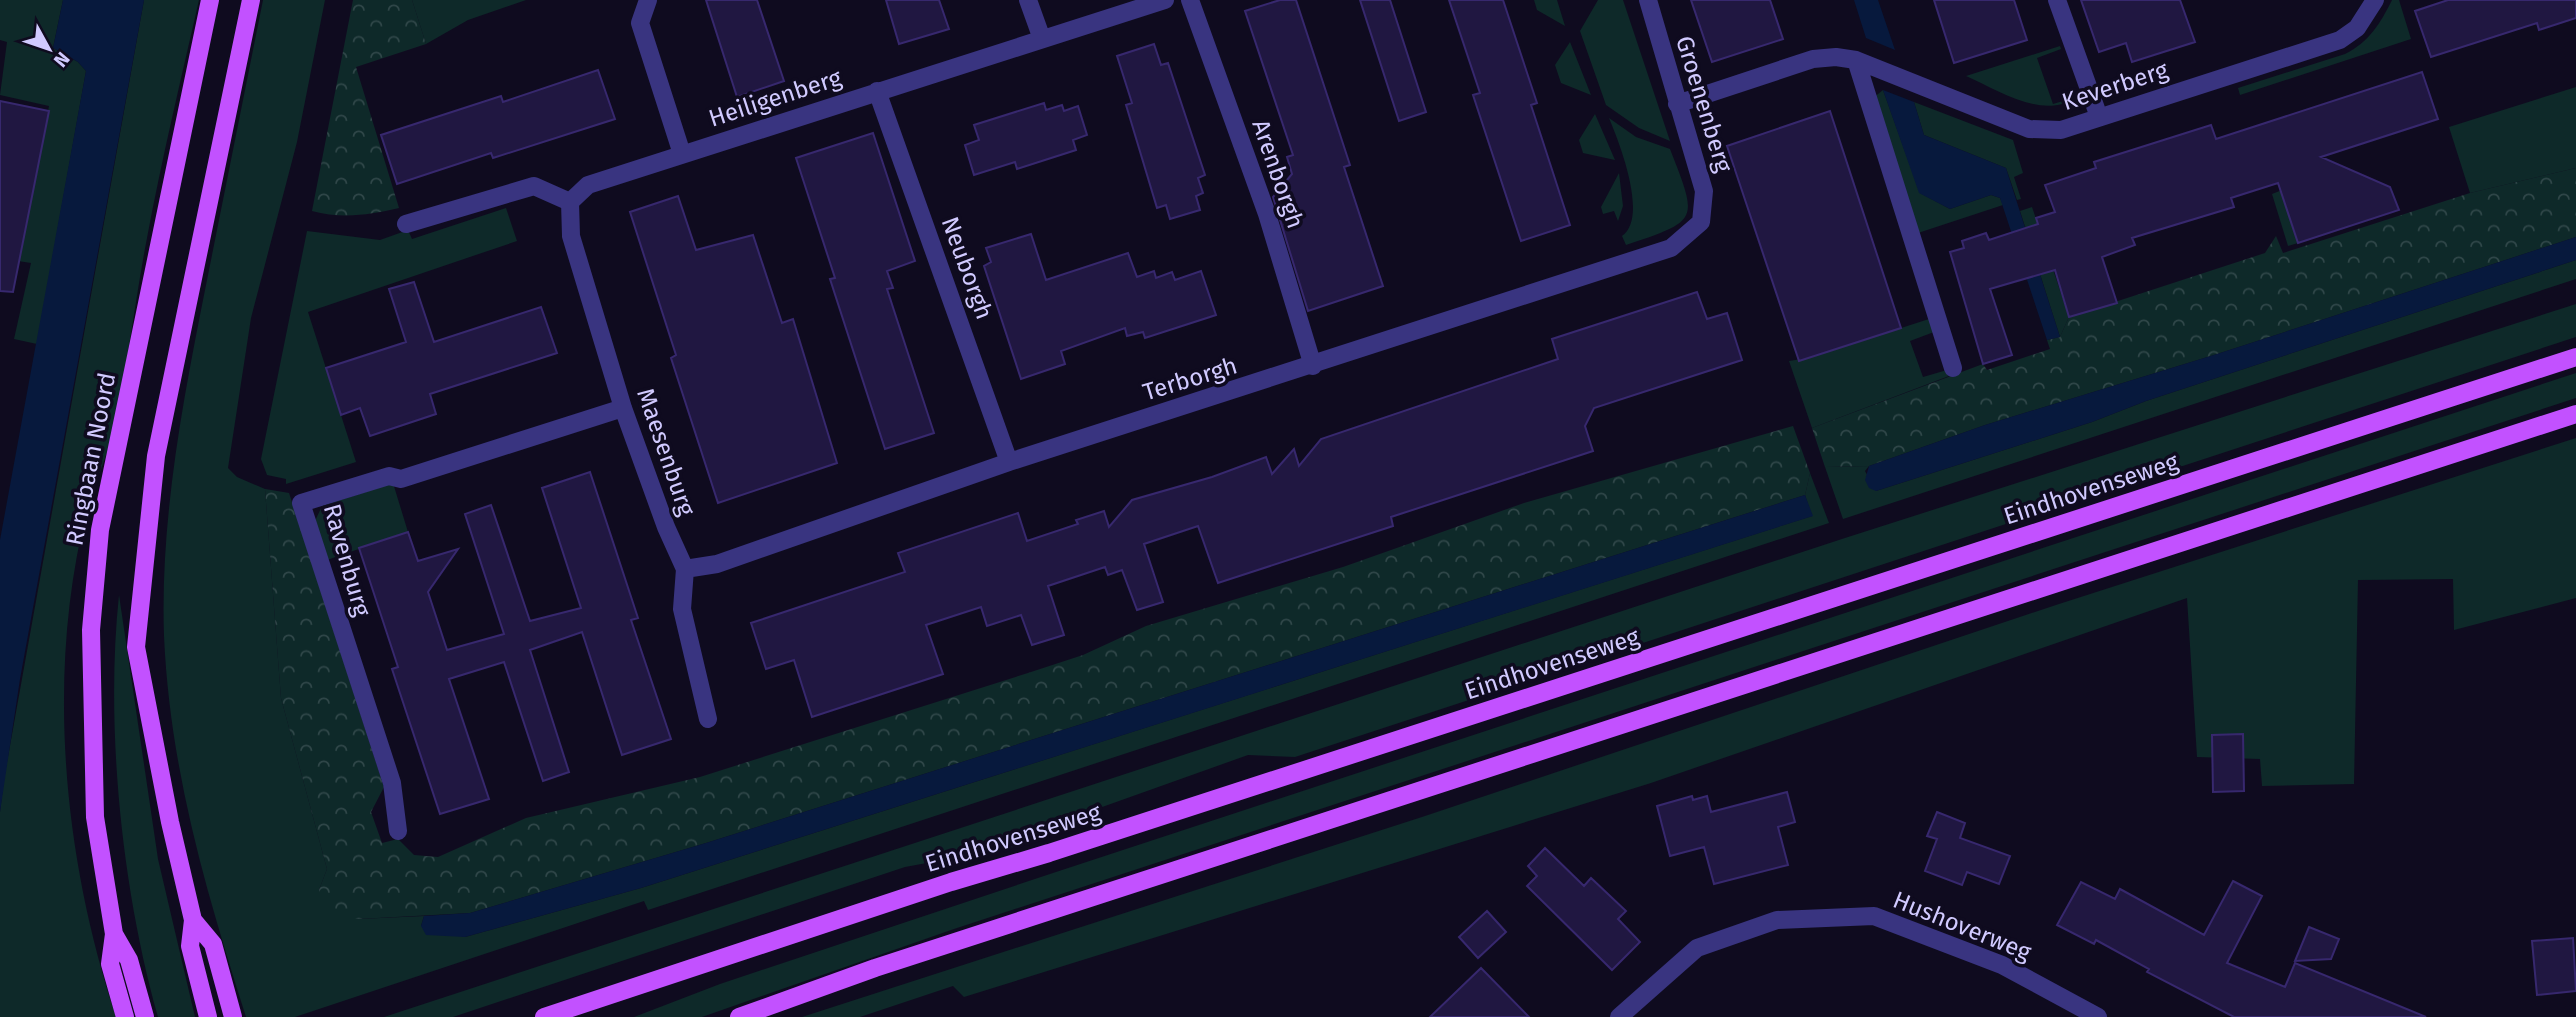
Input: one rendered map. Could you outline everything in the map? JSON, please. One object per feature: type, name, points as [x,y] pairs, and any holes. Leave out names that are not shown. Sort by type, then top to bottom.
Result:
[{"type":"main road","name":"Ringbaan Noord","points":[[125,1017],[110,964],[114,934],[95,817],[90,630],[100,530],[210,0]]},
{"type":"main road","points":[[208,1017],[190,946],[193,920],[170,822],[136,647],[156,456],[251,0]]},
{"type":"main road","name":"Eindhovenseweg","points":[[544,1017],[951,882],[1049,853],[2576,357]]},
{"type":"main road","points":[[739,1017],[915,955],[2576,414]]},
{"type":"main road","points":[[193,920],[213,944],[233,1017]]},
{"type":"main road","name":"Ringbaan Noord","points":[[114,934],[129,960],[145,1017]]},
{"type":"street","points":[[648,0],[640,23],[682,154]]},
{"type":"street","points":[[1028,0],[1042,38]]},
{"type":"street","name":"Heiligenberg","points":[[570,202],[588,186],[682,154],[1165,0]]},
{"type":"street","name":"Arenborgh","points":[[1190,0],[1267,214],[1312,366]]},
{"type":"street","name":"Groenenberg","points":[[1648,0],[1704,191],[1701,222]]},
{"type":"street","points":[[2057,0],[2099,117]]},
{"type":"street","name":"Keverberg","points":[[1677,104],[1813,59],[1836,57],[1856,60],[2029,129],[2061,130],[2340,40],[2357,27],[2375,0]]},
{"type":"street","points":[[1856,60],[1953,368]]},
{"type":"street","name":"Neuborgh","points":[[877,91],[1009,462]]},
{"type":"street","points":[[406,223],[534,187],[570,202]]},
{"type":"street","name":"Maesenburg","points":[[570,202],[571,236],[623,408],[666,527],[685,569],[682,609],[708,719]]},
{"type":"street","name":"Terborgh","points":[[685,569],[717,564],[1009,462],[1671,248],[1701,222]]},
{"type":"street","name":"Ravenburg","points":[[398,831],[392,783],[301,503],[389,476],[401,479],[623,408]]},
{"type":"street","name":"Hushoverweg","points":[[1619,1017],[1697,948],[1777,920],[1874,916],[2002,965],[2098,1017]]},
{"type":"green space","points":[[0,0],[63,0],[53,48],[78,62],[86,71],[37,344],[14,339],[31,263],[18,261],[49,106],[0,95],[7,42],[0,40]]},
{"type":"green space","points":[[144,0],[199,0],[142,263],[116,416],[108,449],[88,506],[75,569],[67,633],[64,698],[66,763],[83,893],[116,1017],[0,1017],[0,812],[4,779]]},
{"type":"green space","points":[[263,0],[325,0],[297,142],[251,318],[228,468],[237,477],[265,489],[281,698],[327,869],[319,890],[358,919],[424,916],[421,926],[465,937],[641,888],[1812,516],[1805,495],[1810,473],[1829,523],[648,910],[644,901],[295,1017],[246,1017],[204,876],[182,782],[168,686],[164,592],[169,504],[182,416]]},
{"type":"green space","points":[[353,0],[412,0],[426,44],[356,67],[399,208],[366,214],[334,215],[312,211]]},
{"type":"green space","points":[[412,0],[526,0],[468,20],[426,44]]},
{"type":"green space","points":[[1534,0],[1557,0],[1565,26],[1537,10]]},
{"type":"green space","points":[[1598,0],[1623,0],[1670,141],[1639,128],[1606,105],[1580,31]]},
{"type":"green space","points":[[2392,0],[2399,0],[2411,39],[2240,95],[2238,88],[2345,54],[2361,44],[2373,32]]},
{"type":"green space","points":[[1570,42],[1591,95],[1561,83],[1555,65]]},
{"type":"green space","points":[[2060,46],[2061,49],[2037,58],[2053,104],[2076,97],[2063,104],[2036,105],[2021,101],[1966,76]]},
{"type":"green space","points":[[2576,87],[2576,168],[2470,193],[2449,127]]},
{"type":"green space","points":[[1883,90],[1920,193],[1950,209],[1991,195],[2000,198],[2003,205],[1918,233],[1873,98]]},
{"type":"green space","points":[[1914,102],[2013,140],[2023,173],[2014,177],[2021,199],[2017,200],[2006,168],[1924,135]]},
{"type":"green space","points":[[1595,114],[1615,160],[1583,153],[1579,140]]},
{"type":"green space","points":[[1609,118],[1636,137],[1670,149],[1688,204],[1686,215],[1680,223],[1626,245],[1622,236],[1630,226],[1632,197],[1625,161]]},
{"type":"green space","points":[[2576,168],[2576,237],[2214,355],[1985,425],[1869,466],[1825,467],[1812,428],[1983,364],[1987,370],[2050,349],[2047,340],[2060,337],[2069,317],[2265,253],[2276,236],[2283,253],[2470,193]]},
{"type":"green space","points":[[1619,173],[1623,206],[1618,221],[1614,211],[1603,214],[1601,207]]},
{"type":"green space","points":[[2282,190],[2298,243],[2288,246],[2272,194]]},
{"type":"green space","points":[[2032,207],[2069,317],[2060,337],[2020,211]]},
{"type":"green space","points":[[506,208],[517,241],[308,312],[356,462],[286,484],[286,479],[267,475],[261,459],[307,231],[380,240],[408,230],[412,239]]},
{"type":"green space","points":[[2576,260],[2576,279],[1843,519],[1825,467],[1869,466],[1865,471],[1876,491],[2092,422],[2146,401]]},
{"type":"green space","points":[[2576,304],[2576,337],[1295,757],[1248,755],[1091,811],[1020,846],[905,867],[453,1017],[384,1017],[1845,538]]},
{"type":"green space","points":[[1929,319],[1934,332],[1910,341],[1923,377],[1947,370],[1949,376],[1812,428],[1789,361],[1808,358]]},
{"type":"green space","points":[[2576,373],[2576,398],[954,929],[702,1017],[634,1017],[720,984],[1056,872]]},
{"type":"green space","points":[[1793,426],[1810,473],[1805,495],[706,843],[470,913],[358,919],[328,911],[319,890],[327,869],[281,698],[265,489],[289,493],[384,787],[371,812],[382,843],[398,839],[414,855],[438,857],[526,818],[700,777],[1083,655],[1146,626],[1343,567],[1524,503]]},
{"type":"green space","points":[[2576,438],[2576,598],[2454,630],[2453,579],[2358,580],[2354,784],[2262,786],[2260,759],[2197,757],[2187,598],[1651,783],[964,997],[953,986],[860,1017],[802,1017],[1422,817],[2059,604]]},
{"type":"green space","points":[[393,483],[408,532],[327,560],[315,521],[322,506]]},
{"type":"green space","points":[[119,595],[158,859],[195,1017],[158,1017],[135,916],[126,862],[116,753],[115,646]]},
{"type":"water","points":[[63,0],[144,0],[20,679],[0,812],[0,540],[86,71],[78,62],[53,48]]},
{"type":"water","points":[[1854,0],[1878,0],[1895,50],[1866,38]]},
{"type":"water","points":[[1883,90],[1914,102],[1924,135],[2006,168],[2060,337],[2047,340],[2000,198],[1991,195],[1950,209],[1919,193]]},
{"type":"water","points":[[2576,237],[2576,260],[2146,401],[2092,422],[1876,491],[1869,488],[1865,480],[1869,466],[1985,425],[2214,355]]},
{"type":"water","points":[[1805,495],[1813,516],[641,888],[465,937],[426,935],[421,926],[424,916],[470,913],[706,843]]},
{"type":"building","points":[[706,0],[757,0],[784,81],[737,97]]},
{"type":"building","points":[[886,0],[939,0],[949,29],[899,44]]},
{"type":"building","points":[[1280,0],[1296,0],[1350,165],[1344,167],[1383,286],[1308,311],[1273,197],[1292,174],[1287,157],[1293,155],[1245,11]]},
{"type":"building","points":[[1360,0],[1390,0],[1426,112],[1399,121]]},
{"type":"building","points":[[1449,0],[1503,0],[1537,103],[1531,105],[1570,225],[1521,241],[1473,95],[1480,93]]},
{"type":"building","points":[[1691,0],[1770,0],[1783,39],[1712,62]]},
{"type":"building","points":[[1934,0],[2014,0],[2027,40],[1954,63]]},
{"type":"building","points":[[2081,0],[2180,0],[2195,42],[2132,62],[2126,43],[2099,52]]},
{"type":"building","points":[[2448,0],[2576,0],[2576,18],[2539,30],[2537,23],[2431,57],[2415,11]]},
{"type":"building","points":[[1154,44],[1161,65],[1168,63],[1205,175],[1198,178],[1203,193],[1196,196],[1200,210],[1170,219],[1166,205],[1157,208],[1126,105],[1132,103],[1117,56]]},
{"type":"building","points":[[598,70],[615,119],[493,158],[491,153],[397,184],[381,135],[501,96],[503,102]]},
{"type":"building","points":[[2422,72],[2438,119],[2321,157],[2390,187],[2399,210],[2298,243],[2278,183],[2231,198],[2234,207],[2132,238],[2135,245],[2102,257],[2117,303],[2069,317],[2055,270],[1990,289],[2012,355],[1983,364],[1950,252],[1964,248],[1962,241],[1986,233],[1989,240],[2038,224],[2036,218],[2055,212],[2045,185],[2096,168],[2094,162],[2211,125],[2216,139]]},
{"type":"building","points":[[0,101],[49,111],[13,292],[0,291]]},
{"type":"building","points":[[1044,103],[1046,110],[1062,105],[1064,111],[1078,106],[1087,135],[1073,140],[1076,150],[1017,169],[1015,162],[974,175],[965,145],[979,140],[974,125]]},
{"type":"building","points":[[1830,111],[1901,328],[1799,361],[1727,146]]},
{"type":"building","points":[[873,133],[915,261],[887,271],[893,288],[887,289],[934,433],[885,449],[830,279],[835,278],[796,158]]},
{"type":"building","points":[[678,196],[696,250],[753,235],[782,323],[793,319],[837,463],[718,503],[671,358],[676,355],[630,212]]},
{"type":"building","points":[[1031,234],[1046,280],[1128,253],[1137,277],[1154,271],[1156,278],[1172,272],[1175,280],[1201,271],[1216,315],[1145,338],[1143,332],[1127,336],[1125,328],[1061,351],[1065,364],[1021,379],[984,266],[991,262],[986,248]]},
{"type":"building","points":[[414,282],[434,342],[541,307],[557,353],[430,394],[436,414],[370,436],[360,408],[341,415],[326,368],[406,342],[389,289]]},
{"type":"building","points":[[1697,292],[1707,319],[1727,313],[1742,360],[1594,408],[1585,426],[1593,451],[1391,517],[1393,526],[1218,583],[1198,526],[1144,544],[1163,602],[1137,610],[1122,570],[1108,575],[1105,567],[1048,586],[1064,635],[1032,645],[1021,615],[987,626],[981,607],[926,625],[943,674],[812,717],[794,660],[766,669],[751,623],[905,572],[898,553],[1018,513],[1027,541],[1078,524],[1076,520],[1104,511],[1109,527],[1132,500],[1212,477],[1266,457],[1272,474],[1294,449],[1299,466],[1321,439],[1558,359],[1552,339]]},
{"type":"building","points":[[590,472],[638,618],[631,620],[671,739],[622,755],[582,632],[530,650],[569,772],[543,781],[504,662],[449,679],[489,799],[440,814],[392,669],[398,667],[359,548],[408,532],[418,561],[458,549],[428,592],[447,650],[504,634],[465,514],[491,505],[530,621],[581,608],[542,488]]},
{"type":"building","points":[[2243,734],[2244,791],[2213,792],[2212,735]]},
{"type":"building","points":[[1787,792],[1795,822],[1778,827],[1788,865],[1714,884],[1704,847],[1670,856],[1657,806],[1692,796],[1693,800],[1707,796],[1711,812]]},
{"type":"building","points":[[1937,812],[1965,823],[1960,838],[2010,856],[1999,884],[1967,872],[1962,885],[1925,871],[1937,839],[1927,836]]},
{"type":"building","points":[[1545,848],[1584,886],[1591,878],[1626,911],[1618,919],[1640,942],[1612,970],[1527,886],[1537,876],[1528,866]]},
{"type":"building","points":[[2233,881],[2262,896],[2227,963],[2285,987],[2295,963],[2426,1017],[2234,1017],[2147,972],[2149,969],[2096,940],[2094,944],[2057,925],[2081,882],[2115,899],[2120,889],[2204,935]]},
{"type":"building","points":[[1487,911],[1506,932],[1478,958],[1459,937]]},
{"type":"building","points":[[2309,927],[2339,939],[2331,959],[2295,961]]},
{"type":"building","points":[[2573,938],[2576,991],[2537,995],[2532,941]]},
{"type":"building","points":[[1481,968],[1529,1017],[1430,1017]]}]
